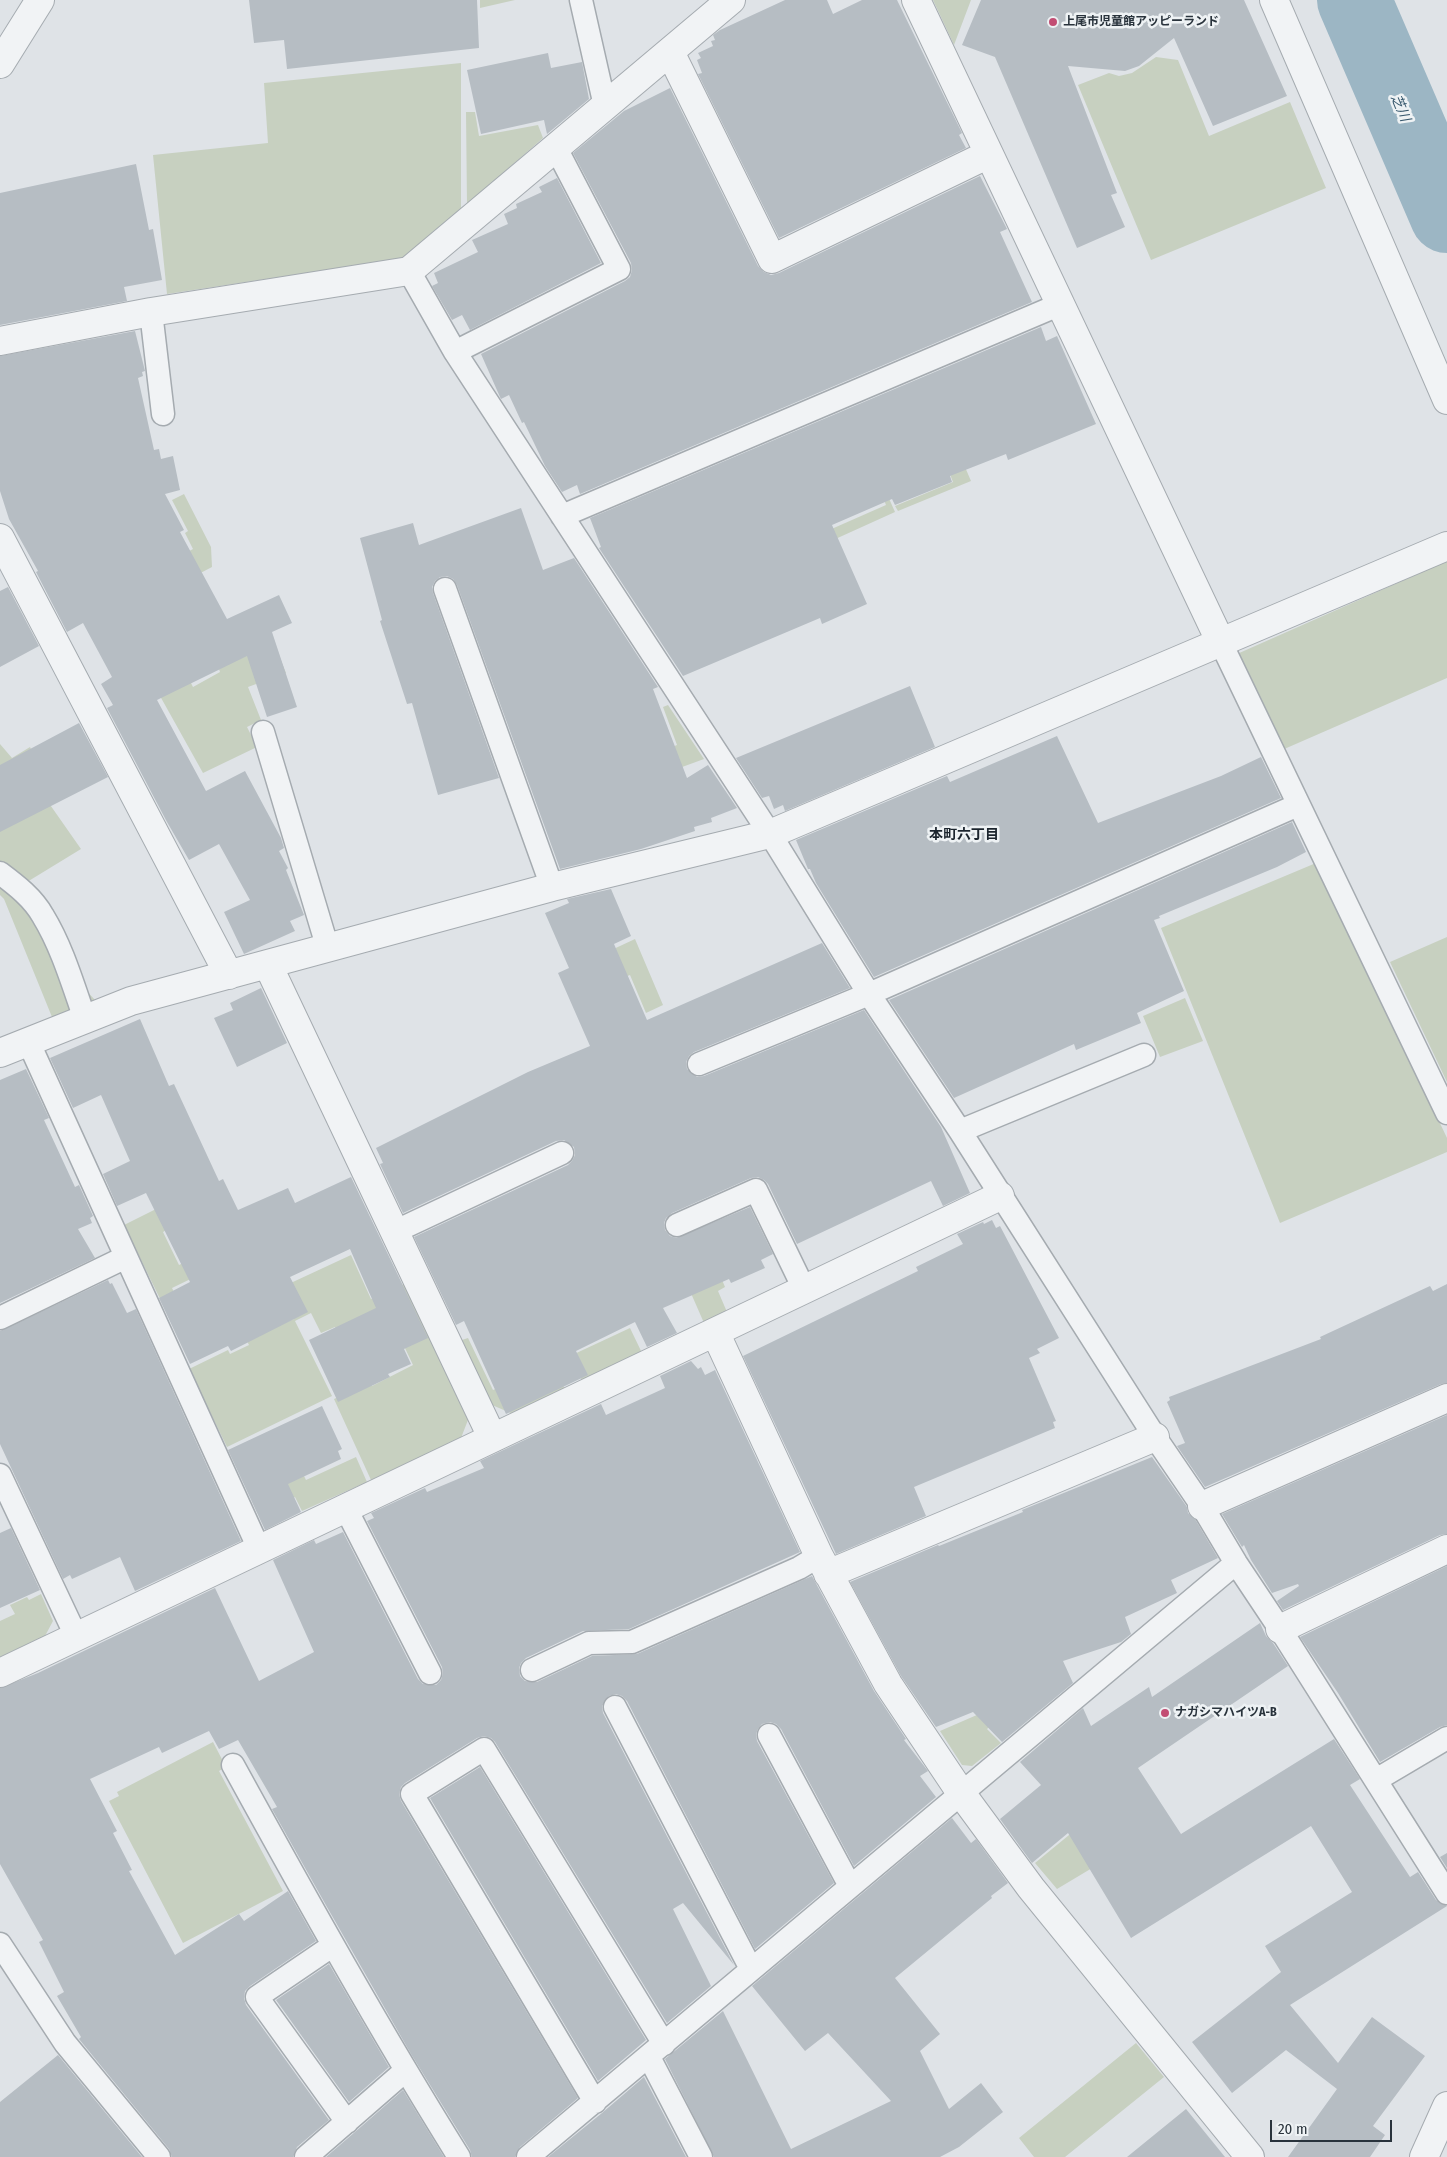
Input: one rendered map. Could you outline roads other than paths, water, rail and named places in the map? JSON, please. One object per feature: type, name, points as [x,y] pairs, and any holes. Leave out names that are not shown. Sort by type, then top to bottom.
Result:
[{"type":"street","points":[[0,64],[40,0]]},
{"type":"street","points":[[0,341],[151,312],[409,271],[731,0]]},
{"type":"street","points":[[916,0],[1222,643]]},
{"type":"street","points":[[1274,0],[1447,400]]},
{"type":"street","points":[[670,52],[772,259],[989,154]]},
{"type":"street","points":[[0,538],[8,571],[230,975]]},
{"type":"street","points":[[0,1053],[131,1001],[552,887],[770,834],[1447,546]]},
{"type":"street","points":[[268,965],[492,1437]]},
{"type":"street","points":[[0,1673],[1000,1196]]},
{"type":"street","points":[[715,1332],[824,1565],[888,1684],[961,1793],[1031,1888],[1250,2157]]},
{"type":"street","points":[[1202,1506],[1447,1398]]},
{"type":"street","points":[[824,1565],[1155,1437]]},
{"type":"street","points":[[1280,1629],[1447,1549]]},
{"type":"street","points":[[1424,2157],[1447,2106]]},
{"type":"lane","points":[[581,0],[605,106]]},
{"type":"lane","points":[[455,352],[619,269],[556,148]]},
{"type":"lane","points":[[409,271],[455,352],[770,834],[869,994],[960,1131],[1155,1437],[1202,1506],[1236,1563],[1280,1629],[1447,1893]]},
{"type":"lane","points":[[562,516],[1061,304]]},
{"type":"lane","points":[[151,312],[163,414]]},
{"type":"lane","points":[[445,590],[552,887]]},
{"type":"lane","points":[[1222,643],[1447,1113]]},
{"type":"lane","points":[[263,732],[328,948]]},
{"type":"lane","points":[[699,1064],[869,994],[1298,805]]},
{"type":"lane","points":[[0,873],[20,887],[43,915],[64,960],[85,1019]]},
{"type":"lane","points":[[28,1041],[259,1549]]},
{"type":"lane","points":[[960,1131],[1144,1056]]},
{"type":"lane","points":[[394,1232],[562,1153]]},
{"type":"lane","points":[[677,1225],[756,1190],[804,1289]]},
{"type":"lane","points":[[0,1318],[126,1257]]},
{"type":"lane","points":[[0,1475],[76,1636]]},
{"type":"lane","points":[[345,1507],[430,1672]]},
{"type":"lane","points":[[542,2153],[595,2102],[751,1969],[1236,1563]]},
{"type":"lane","points":[[532,1670],[589,1643],[632,1642],[800,1568],[824,1565]]},
{"type":"lane","points":[[615,1707],[751,1969]]},
{"type":"lane","points":[[769,1735],[850,1886]]},
{"type":"lane","points":[[1376,1780],[1447,1738]]},
{"type":"lane","points":[[595,2102],[412,1794],[484,1749],[656,2050],[701,2157]]},
{"type":"lane","points":[[233,1765],[332,1946],[459,2157]]},
{"type":"lane","points":[[0,1944],[65,2043],[159,2157]]},
{"type":"lane","points":[[332,1946],[257,1997],[346,2122]]},
{"type":"lane","points":[[306,2157],[406,2071]]},
{"type":"waterway","name":"芝川","points":[[1354,0],[1447,216]]},
{"type":"place","name":"上尾市児童館アッピーランド","points":[[1053,22]]},
{"type":"place","name":"ナガシマハイツA-B","points":[[1165,1713]]},
{"type":"district","name":"本町六丁目","points":[[964,835]]}]
